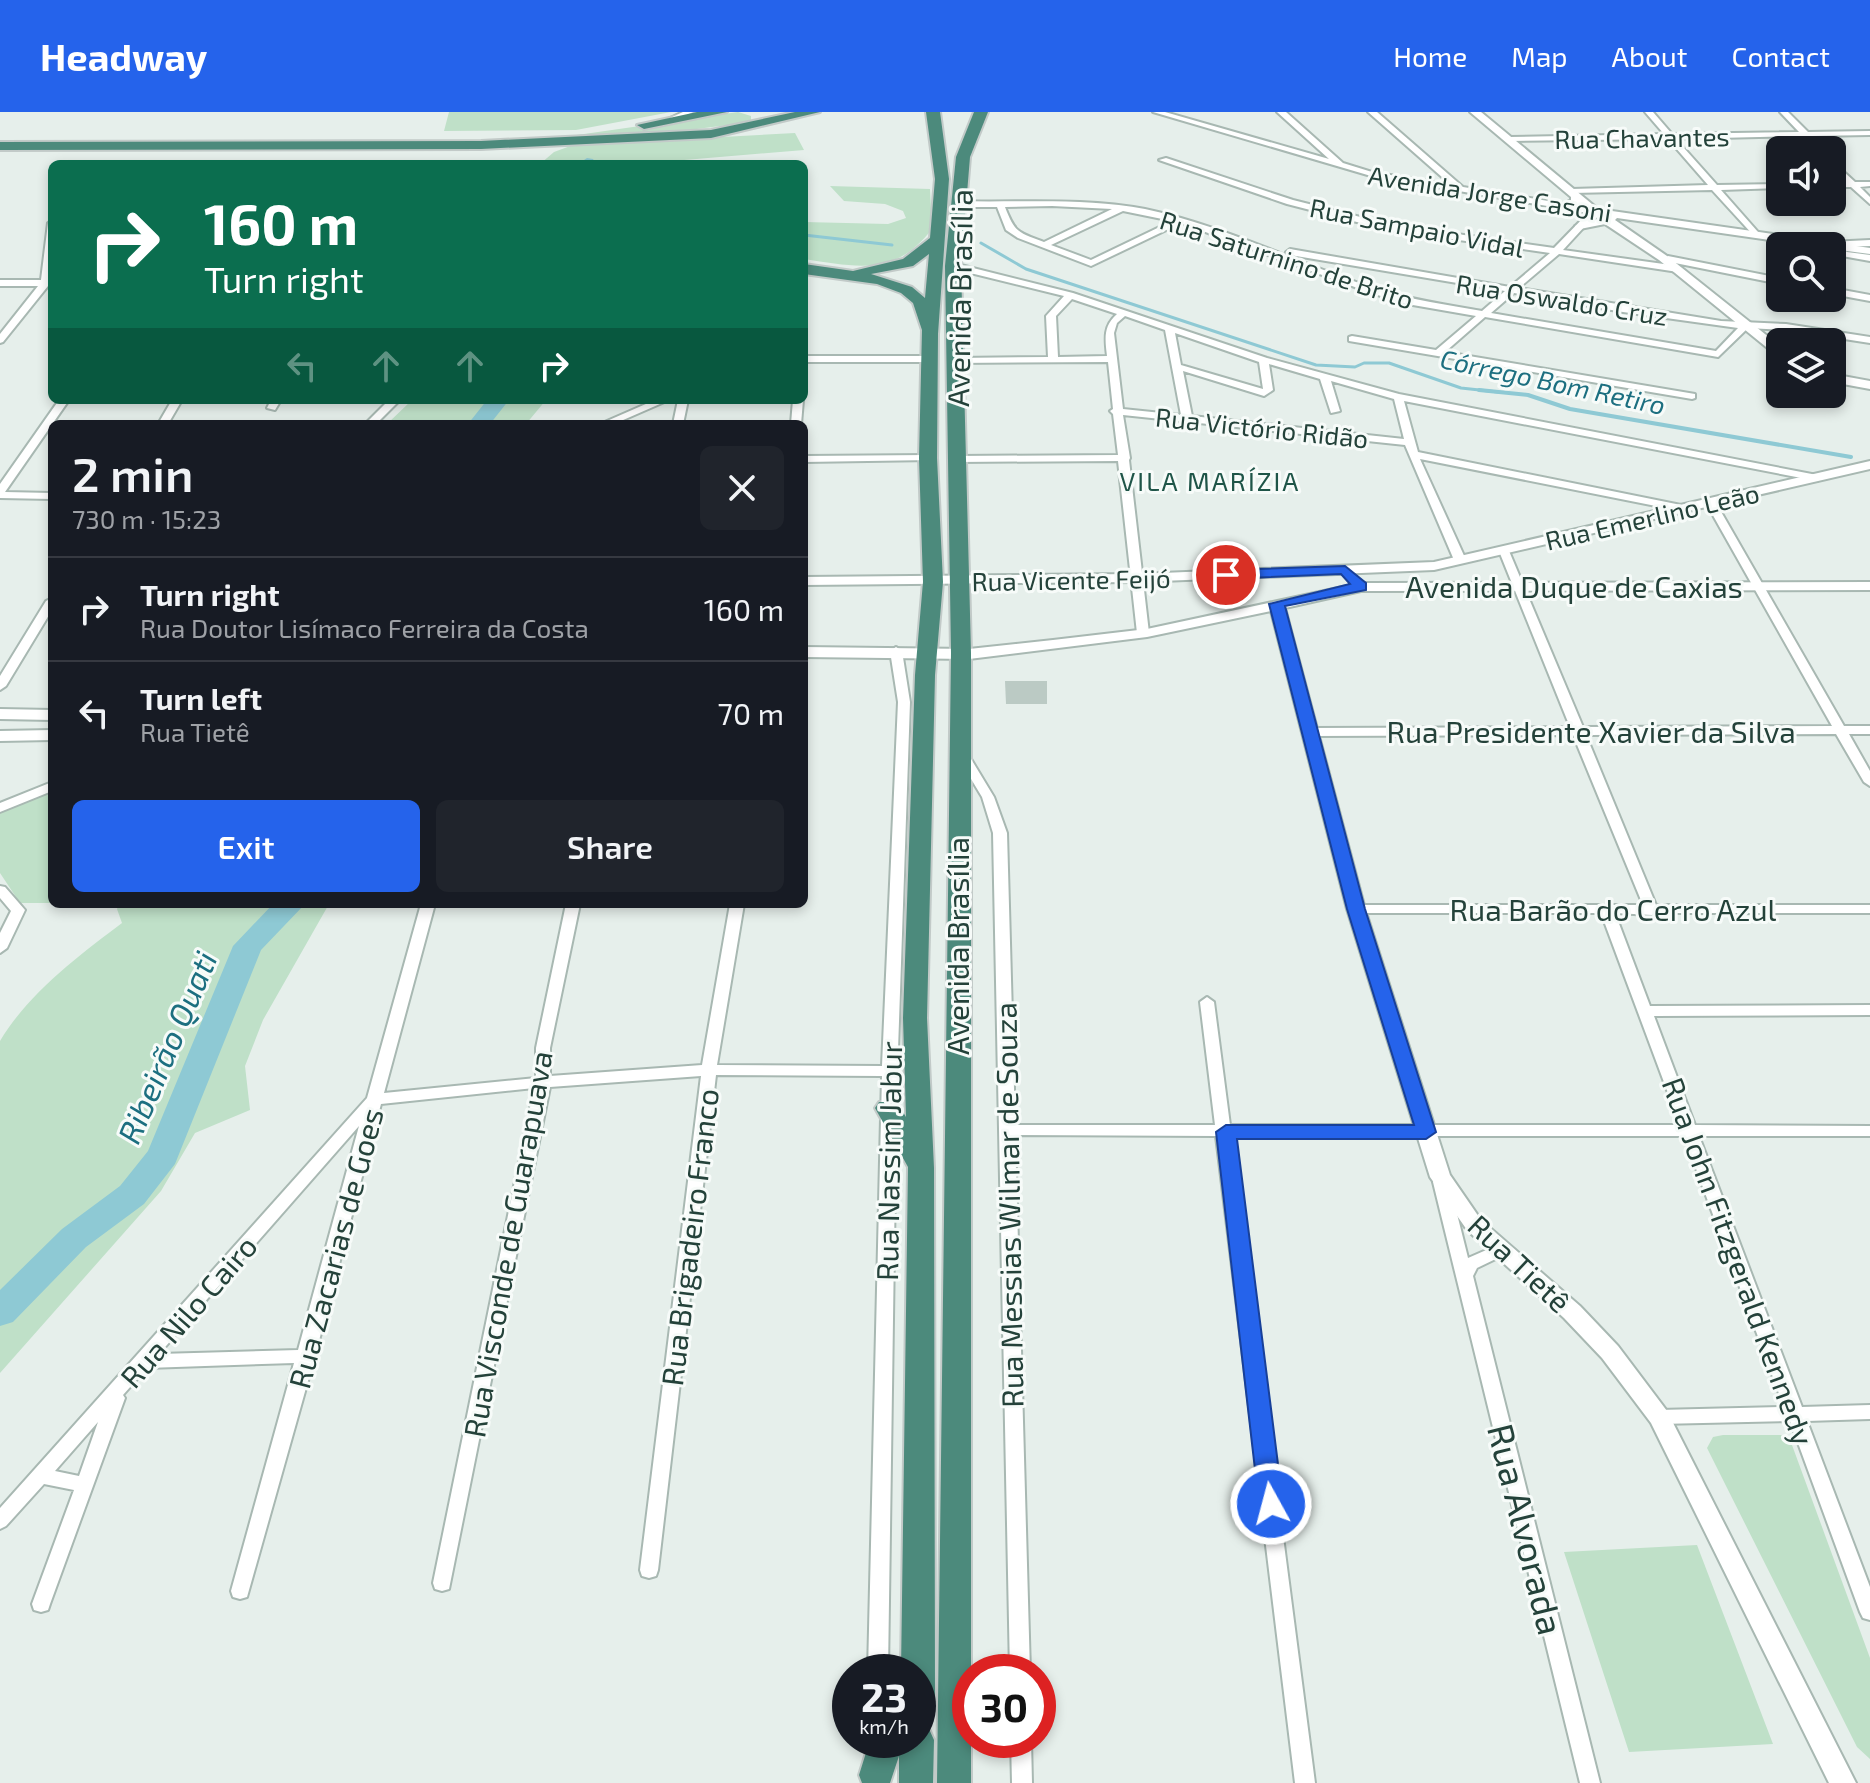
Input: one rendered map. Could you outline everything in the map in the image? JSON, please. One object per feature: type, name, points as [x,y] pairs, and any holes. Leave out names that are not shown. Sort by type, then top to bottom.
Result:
[{"type":"highway","points":[[0,144],[485,141],[579,134],[720,112]]},
{"type":"highway","points":[[732,131],[757,121],[757,115],[748,112]]},
{"type":"highway","points":[[0,144],[439,146],[732,131],[813,112]]},
{"type":"highway","name":"Avenida Brasília","points":[[919,1654],[921,1168],[915,1018],[925,663],[933,582],[928,458],[930,334],[942,163],[933,112]]},
{"type":"highway","name":"Avenida Brasília","points":[[954,1783],[958,748],[961,653],[953,266],[956,204],[963,157],[981,114]]},
{"type":"highway","points":[[529,159],[562,145],[615,139]]},
{"type":"highway","points":[[439,146],[482,151],[503,160]]},
{"type":"highway","points":[[808,268],[862,271],[896,267],[921,256],[937,240]]},
{"type":"highway","points":[[808,269],[878,281],[909,290],[922,304],[930,334]]},
{"type":"highway","points":[[904,702],[925,663]]},
{"type":"highway","points":[[888,1108],[921,1168]]},
{"type":"highway","points":[[913,1654],[920,1632]]},
{"type":"highway","points":[[876,1779],[882,1758]]},
{"type":"highway","points":[[916,1783],[917,1758]]},
{"type":"street","points":[[668,121],[689,112]]},
{"type":"street","name":"Avenida Jorge Casoni","points":[[1157,112],[1343,168],[1427,186],[1592,214],[1631,216],[1766,236]]},
{"type":"street","points":[[1281,112],[1343,168]]},
{"type":"street","points":[[1372,112],[1464,192]]},
{"type":"street","points":[[1475,112],[1574,193],[1592,214],[1606,219],[1663,258],[1766,342]]},
{"type":"street","points":[[1649,112],[1755,234]]},
{"type":"street","points":[[1784,112],[1806,134]]},
{"type":"street","name":"Rua Chavantes","points":[[1510,139],[1870,133]]},
{"type":"street","name":"Rua Sampaio Vidal","points":[[1163,160],[1346,218],[1555,253],[1678,269]]},
{"type":"street","points":[[1427,186],[1445,176]]},
{"type":"street","points":[[1846,178],[1870,202]]},
{"type":"street","points":[[1846,185],[1870,184]]},
{"type":"street","points":[[1574,193],[1766,186]]},
{"type":"street","points":[[1565,207],[1576,202],[1574,193]]},
{"type":"street","name":"Rua Saturnino de Brito","points":[[956,204],[1120,208],[1181,220],[1367,290],[1482,316],[1718,354],[1745,326]]},
{"type":"street","points":[[1000,205],[1009,228],[1091,263],[1181,220]]},
{"type":"street","points":[[1044,245],[1120,208]]},
{"type":"street","points":[[1438,353],[1555,253],[1592,214]]},
{"type":"street","points":[[1579,228],[1606,219],[1631,216]]},
{"type":"street","name":"Rua Oswaldo Cruz","points":[[1238,239],[1330,261],[1511,291],[1745,326],[1786,327],[1870,340]]},
{"type":"street","points":[[1846,245],[1870,243]]},
{"type":"street","name":"Avenida Jorge Casoni","points":[[1846,248],[1870,251]]},
{"type":"street","name":"Avenida Jorge Casoni","points":[[1846,254],[1870,258]]},
{"type":"street","points":[[1663,258],[1766,278]]},
{"type":"street","points":[[953,266],[1070,295],[1325,379],[1398,397],[1817,478]]},
{"type":"street","points":[[0,283],[48,283]]},
{"type":"street","points":[[0,340],[48,283]]},
{"type":"street","points":[[1846,294],[1870,298]]},
{"type":"street","points":[[1053,360],[1051,316],[1070,295]]},
{"type":"street","points":[[1123,313],[1110,328],[1115,411],[1125,458],[1143,633]]},
{"type":"street","points":[[1169,327],[1187,418]]},
{"type":"street","points":[[1352,339],[1692,396]]},
{"type":"street","points":[[808,359],[930,359]]},
{"type":"street","points":[[956,361],[1112,359]]},
{"type":"street","points":[[1176,366],[1264,393],[1268,390],[1264,360]]},
{"type":"street","points":[[1325,379],[1335,411]]},
{"type":"street","points":[[1846,381],[1870,385]]},
{"type":"street","points":[[1398,397],[1408,442],[1460,560]]},
{"type":"street","points":[[374,420],[391,404]]},
{"type":"street","points":[[615,420],[654,404]]},
{"type":"street","name":"Rua Victório Ridão","points":[[1115,411],[1408,442]]},
{"type":"street","points":[[0,493],[48,422]]},
{"type":"street","points":[[36,439],[48,439]]},
{"type":"street","points":[[1413,454],[1686,509]]},
{"type":"street","points":[[808,459],[928,458]]},
{"type":"street","points":[[957,459],[1125,458]]},
{"type":"street","name":"Rua Emerlino Leão","points":[[1434,566],[1870,465]]},
{"type":"street","points":[[1760,466],[1790,484]]},
{"type":"street","points":[[0,493],[48,496]]},
{"type":"street","points":[[1621,496],[1660,515]]},
{"type":"street","points":[[1711,503],[1870,782]]},
{"type":"street","points":[[1504,551],[1652,911]]},
{"type":"street","points":[[1434,566],[1445,586]]},
{"type":"street","name":"Rua Vicente Feijó","points":[[808,581],[1137,578],[1434,566]]},
{"type":"street","points":[[1345,570],[1361,587]]},
{"type":"street","name":"Avenida Duque de Caxias","points":[[808,652],[896,651],[925,663],[961,653],[1143,633],[1361,587],[1870,586]]},
{"type":"street","name":"Rua Tietê","points":[[1277,604],[1356,909],[1440,1177],[1492,1252],[1572,1312],[1610,1352],[1659,1417],[1843,1783]]},
{"type":"street","points":[[0,686],[48,608]]},
{"type":"street","name":"Rua Nassim Jabur","points":[[878,1654],[888,1108],[904,702],[896,651]]},
{"type":"street","points":[[0,714],[48,715]]},
{"type":"street","name":"Rua Presidente Xavier da Silva","points":[[1312,732],[1870,730]]},
{"type":"street","points":[[0,736],[48,735]]},
{"type":"street","name":"Rua Messias Wilmar de Souza","points":[[958,748],[988,797],[1000,833],[1020,1654]]},
{"type":"street","points":[[0,808],[48,788]]},
{"type":"street","points":[[0,890],[18,910],[0,948]]},
{"type":"street","name":"Rua Zacarias de Goes","points":[[240,1591],[427,908]]},
{"type":"street","name":"Rua Visconde de Guarapuava","points":[[442,1583],[543,1082],[543,1048],[572,908]]},
{"type":"street","name":"Rua Brigadeiro Franco","points":[[649,1570],[709,1070],[736,908]]},
{"type":"street","name":"Rua Barão do Cerro Azul","points":[[1356,909],[1866,909]]},
{"type":"street","points":[[1866,909],[1870,923]]},
{"type":"street","name":"Rua John Fitzgerald Kennedy","points":[[1607,911],[1870,1612]]},
{"type":"street","points":[[1207,1002],[1226,1132],[1305,1783]]},
{"type":"street","points":[[1647,1011],[1870,1010]]},
{"type":"street","points":[[375,1099],[543,1082],[709,1070],[889,1071]]},
{"type":"street","name":"Rua Nilo Cairo","points":[[0,1521],[375,1099]]},
{"type":"street","points":[[1006,1130],[1870,1131]]},
{"type":"street","name":"Rua Alvorada","points":[[1440,1177],[1590,1783]]},
{"type":"street","points":[[1450,1223],[1457,1220],[1474,1225]]},
{"type":"street","points":[[1460,1253],[1492,1252]]},
{"type":"street","points":[[1464,1276],[1471,1264],[1492,1252]]},
{"type":"street","points":[[145,1361],[306,1356]]},
{"type":"street","points":[[41,1604],[119,1390]]},
{"type":"street","points":[[1659,1417],[1870,1412]]},
{"type":"street","points":[[41,1476],[84,1484]]},
{"type":"street","points":[[876,1758],[876,1779]]},
{"type":"street","points":[[1021,1758],[1022,1783]]},
{"type":"green space","points":[[449,112],[671,112],[576,130],[444,131]]},
{"type":"green space","points":[[738,112],[751,116],[751,122],[689,130],[556,138]]},
{"type":"green space","points":[[795,133],[804,150],[685,160],[545,160],[554,152],[573,145]]},
{"type":"green space","points":[[830,186],[930,189],[932,229],[904,255],[889,262],[858,266],[808,260],[808,222],[888,224],[906,218],[903,211],[885,204],[844,201]]},
{"type":"green space","points":[[408,404],[543,404],[529,420],[391,420]]},
{"type":"green space","points":[[48,793],[48,903],[20,903],[0,873],[0,814],[9,807]]},
{"type":"green space","points":[[327,908],[263,1020],[245,1066],[250,1110],[195,1133],[161,1191],[0,1373],[0,1041],[39,992],[71,962],[122,923],[117,909]]},
{"type":"green space","points":[[1781,1435],[1792,1445],[1870,1658],[1870,1759],[1857,1747],[1707,1448],[1713,1437]]},
{"type":"green space","points":[[1697,1545],[1773,1744],[1629,1752],[1564,1552]]},
{"type":"building","points":[[1005,681],[1047,681],[1047,704],[1006,704]]},
{"type":"waterway","name":"Córrego Bom Retiro","points":[[808,235],[892,245]]},
{"type":"waterway","name":"Córrego Bom Retiro","points":[[981,243],[1026,269],[1316,365],[1355,367],[1364,363],[1389,363],[1461,388],[1488,391]]},
{"type":"waterway","name":"Córrego Bom Retiro","points":[[1479,390],[1488,391]]},
{"type":"waterway","name":"Córrego Bom Retiro","points":[[1488,391],[1528,395],[1570,409],[1851,457]]},
{"type":"waterway","name":"Córrego Bom Retiro","points":[[1488,391],[1498,392]]},
{"type":"waterway","name":"Ribeirão Quati","points":[[482,420],[495,404]]},
{"type":"waterway","name":"Ribeirão Quati","points":[[0,1312],[74,1238],[132,1195],[163,1156],[248,946],[286,908]]},
{"type":"district","name":"VILA MARÍZIA","points":[[1210,480]]},
{"type":"route","points":[[1226,575],[1345,570],[1361,587],[1277,604],[1356,909],[1426,1132],[1226,1132],[1271,1504]]}]
